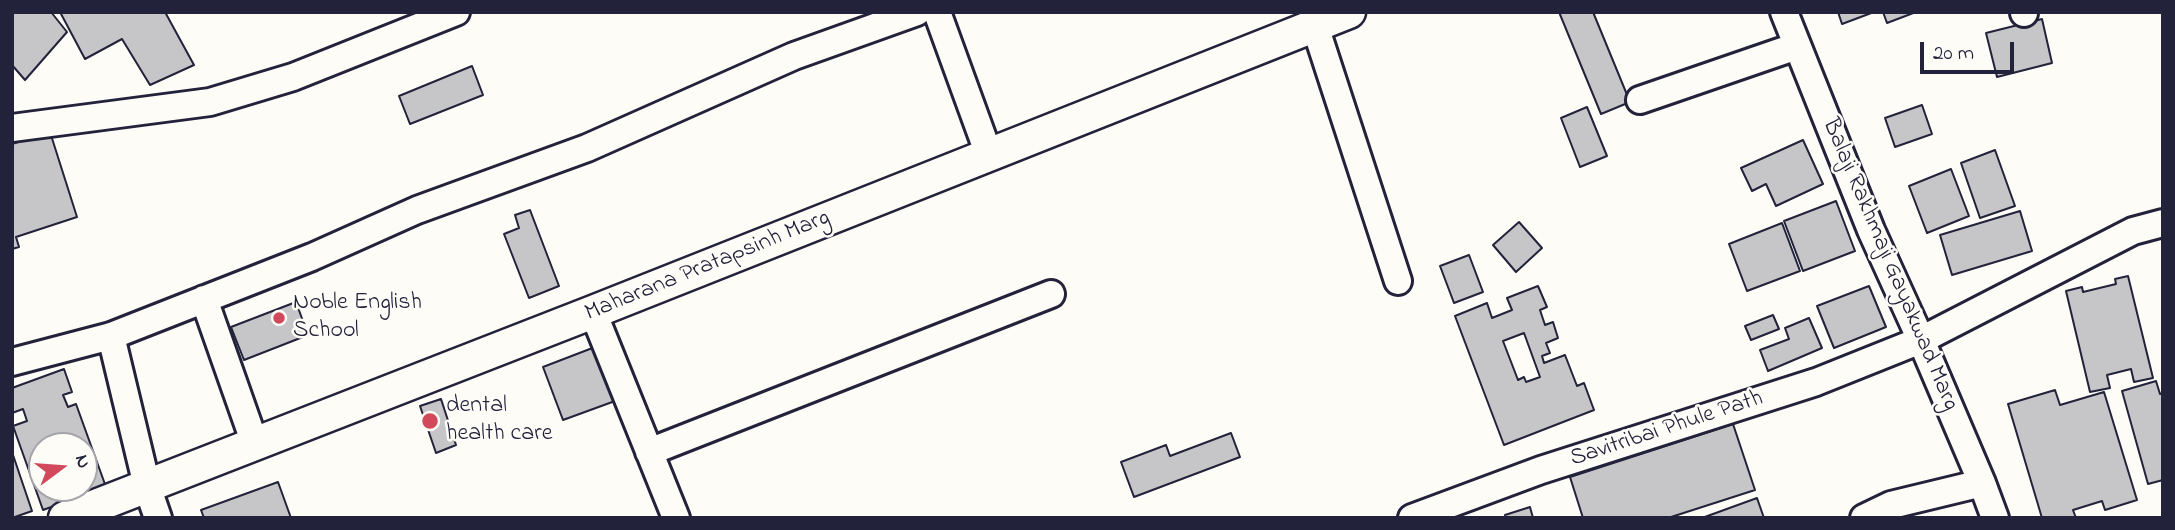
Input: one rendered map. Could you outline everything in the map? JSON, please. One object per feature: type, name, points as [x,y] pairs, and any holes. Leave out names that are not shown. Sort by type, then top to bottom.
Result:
[{"type":"street","points":[[12,128],[210,102],[293,78],[456,12]]},
{"type":"street","points":[[12,362],[111,336],[312,257],[417,210],[587,148],[794,56],[917,12]]},
{"type":"street","points":[[937,12],[989,155]]},
{"type":"street","name":"Maharana Pratapsinh Marg","points":[[65,518],[1349,12]]},
{"type":"street","name":"Balaji Rakhmaji Gayakwad Marg","points":[[1784,12],[1871,230],[1921,340],[1995,518]]},
{"type":"street","points":[[1315,26],[1398,281]]},
{"type":"street","points":[[1640,100],[1797,46]]},
{"type":"street","name":"Savitribai Phule Path","points":[[1412,518],[1541,470],[1816,382],[1921,340],[2133,230],[2163,223]]},
{"type":"street","points":[[649,452],[1051,293]]},
{"type":"street","points":[[204,299],[256,444]]},
{"type":"street","points":[[593,312],[676,518]]},
{"type":"street","points":[[111,336],[147,486],[158,518]]},
{"type":"street","points":[[1864,518],[1891,505],[1982,483]]},
{"type":"building","points":[[12,12],[51,12],[67,32],[25,80],[12,65]]},
{"type":"building","points":[[60,12],[165,12],[194,65],[150,85],[122,39],[85,59]]},
{"type":"building","points":[[1559,12],[1593,12],[1630,102],[1601,114]]},
{"type":"building","points":[[1838,12],[1874,12],[1842,24]]},
{"type":"building","points":[[1883,12],[1916,12],[1887,23]]},
{"type":"building","points":[[2042,19],[2052,63],[1997,77],[1986,33]]},
{"type":"building","points":[[472,66],[483,95],[410,124],[399,96]]},
{"type":"building","points":[[1922,105],[1932,134],[1895,147],[1885,118]]},
{"type":"building","points":[[1587,107],[1607,156],[1580,167],[1561,118]]},
{"type":"building","points":[[50,132],[77,217],[16,237],[19,247],[12,249],[12,144]]},
{"type":"building","points":[[1803,140],[1823,184],[1776,206],[1766,184],[1752,191],[1741,168]]},
{"type":"building","points":[[1995,150],[2015,206],[1980,218],[1961,163]]},
{"type":"building","points":[[1951,169],[1969,216],[1927,233],[1909,186]]},
{"type":"building","points":[[1836,201],[1855,251],[1803,271],[1784,221]]},
{"type":"building","points":[[530,210],[559,286],[529,298],[504,234],[519,228],[515,215]]},
{"type":"building","points":[[2020,211],[2032,251],[1952,275],[1940,235]]},
{"type":"building","points":[[1519,222],[1542,248],[1516,272],[1493,245]]},
{"type":"building","points":[[1782,223],[1800,271],[1747,291],[1729,244]]},
{"type":"building","points":[[1469,255],[1483,292],[1454,303],[1440,266]]},
{"type":"building","points":[[2128,276],[2153,378],[2134,382],[2131,369],[2107,375],[2110,388],[2090,392],[2066,291],[2082,287],[2083,292],[2116,284],[2115,279]]},
{"type":"building","points":[[1538,286],[1547,307],[1540,310],[1545,325],[1553,322],[1558,338],[1546,343],[1550,353],[1542,356],[1544,363],[1565,355],[1577,386],[1584,383],[1594,410],[1504,445],[1455,316],[1487,303],[1492,318],[1512,310],[1507,298]],"holes":[[[1524,333],[1540,377],[1526,382],[1524,377],[1518,380],[1503,341]]]},
{"type":"building","points":[[1869,286],[1886,327],[1834,348],[1817,306]]},
{"type":"building","points":[[296,302],[308,335],[244,360],[231,327]]},
{"type":"building","points":[[1773,315],[1779,329],[1751,340],[1745,326]]},
{"type":"building","points":[[1809,318],[1822,348],[1768,371],[1760,350],[1789,339],[1785,328]]},
{"type":"building","points":[[595,347],[615,401],[563,420],[543,367]]},
{"type":"building","points":[[64,369],[72,392],[63,395],[68,407],[76,404],[86,432],[28,432],[28,468],[13,426],[27,421],[23,409],[12,413],[12,388]]},
{"type":"building","points":[[2156,381],[2160,394],[2163,393],[2163,480],[2148,484],[2122,391]]},
{"type":"building","points":[[2055,390],[2060,405],[2104,392],[2137,500],[2105,510],[2102,501],[2073,510],[2076,518],[2042,518],[2008,404]]},
{"type":"building","points":[[441,399],[456,445],[436,453],[420,406]]},
{"type":"building","points":[[1733,424],[1755,490],[1668,518],[1583,518],[1570,477]]},
{"type":"building","points":[[1231,433],[1240,457],[1134,497],[1121,462],[1166,445],[1170,456]]},
{"type":"building","points":[[12,452],[32,511],[12,518]]},
{"type":"building","points":[[98,465],[106,487],[98,490]]},
{"type":"building","points":[[278,482],[291,518],[204,518],[201,510]]},
{"type":"building","points":[[1757,498],[1764,518],[1702,518]]},
{"type":"building","points":[[40,502],[65,502],[43,510]]},
{"type":"building","points":[[1530,507],[1533,518],[1506,518],[1505,515]]},
{"type":"place","name":"Noble English School","points":[[279,318]]},
{"type":"place","name":"dental health care","points":[[430,421]]}]
